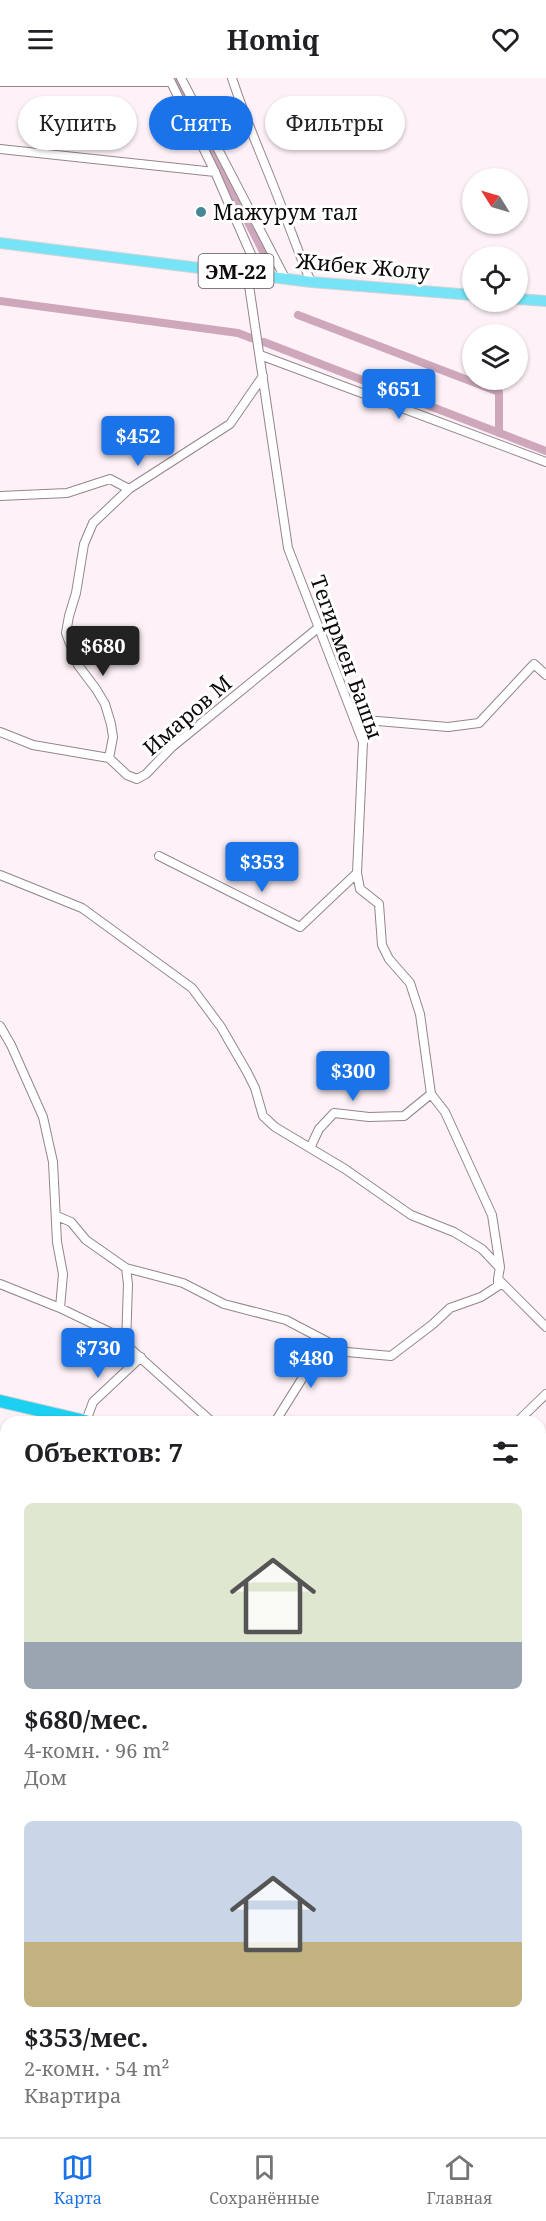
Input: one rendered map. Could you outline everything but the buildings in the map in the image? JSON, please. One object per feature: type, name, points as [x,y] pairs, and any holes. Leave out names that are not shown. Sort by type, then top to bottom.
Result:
[{"type":"highway","points":[[0,1401],[61,1416]]},
{"type":"main road","name":"Жибек Жолу","points":[[0,243],[247,272],[311,282],[462,294]]},
{"type":"main road","points":[[528,300],[546,301]]},
{"type":"street","points":[[182,78],[285,278]]},
{"type":"street","points":[[232,78],[299,256],[311,282]]},
{"type":"street","points":[[0,82],[170,80],[215,172],[260,275]]},
{"type":"street","points":[[0,149],[215,172]]},
{"type":"street","name":"Тегирмен Башы","points":[[247,272],[288,548],[363,742],[357,873]]},
{"type":"street","points":[[260,354],[546,462]]},
{"type":"street","points":[[109,758],[113,737],[105,705],[78,665],[66,633],[84,544],[93,523],[129,489],[230,424],[263,376]]},
{"type":"street","points":[[0,496],[67,493],[110,479],[129,489]]},
{"type":"street","name":"Имаров М","points":[[0,732],[33,745],[109,758],[127,775],[137,779],[146,774],[172,747],[318,628]]},
{"type":"street","points":[[354,719],[448,727],[479,723],[534,664],[546,675]]},
{"type":"street","points":[[159,856],[300,927],[357,873]]},
{"type":"street","points":[[57,1216],[71,1222],[86,1240],[126,1268],[183,1283],[224,1305],[286,1320],[347,1352],[391,1356],[450,1308],[481,1297],[498,1286],[500,1267],[492,1215],[445,1112],[431,1094],[420,1014],[410,983],[389,959],[382,945],[379,904],[360,889],[357,873]]},
{"type":"street","points":[[0,875],[82,908],[192,988],[221,1027],[255,1088],[263,1116],[275,1127],[353,1175],[411,1215],[454,1232],[482,1249],[500,1267]]},
{"type":"street","points":[[0,1026],[11,1045],[43,1117],[53,1162],[57,1242],[63,1274],[60,1308]]},
{"type":"street","points":[[310,1148],[319,1129],[334,1113],[369,1117],[404,1116],[431,1094]]},
{"type":"street","points":[[126,1268],[128,1284],[126,1344]]},
{"type":"street","points":[[498,1279],[546,1327]]},
{"type":"street","points":[[0,1284],[60,1308],[114,1334],[205,1416]]},
{"type":"street","points":[[279,1416],[325,1342]]},
{"type":"street","points":[[90,1416],[93,1402],[141,1357]]},
{"type":"street","points":[[523,1416],[545,1396]]},
{"type":"street","points":[[48,1413],[53,1416]]},
{"type":"waterway","points":[[174,78],[271,267]]},
{"type":"waterway","points":[[0,301],[238,333],[251,338]]},
{"type":"waterway","points":[[298,315],[499,392],[499,433]]},
{"type":"waterway","points":[[264,342],[546,451]]},
{"type":"place","name":"Мажурум тал","points":[[201,212]]}]
